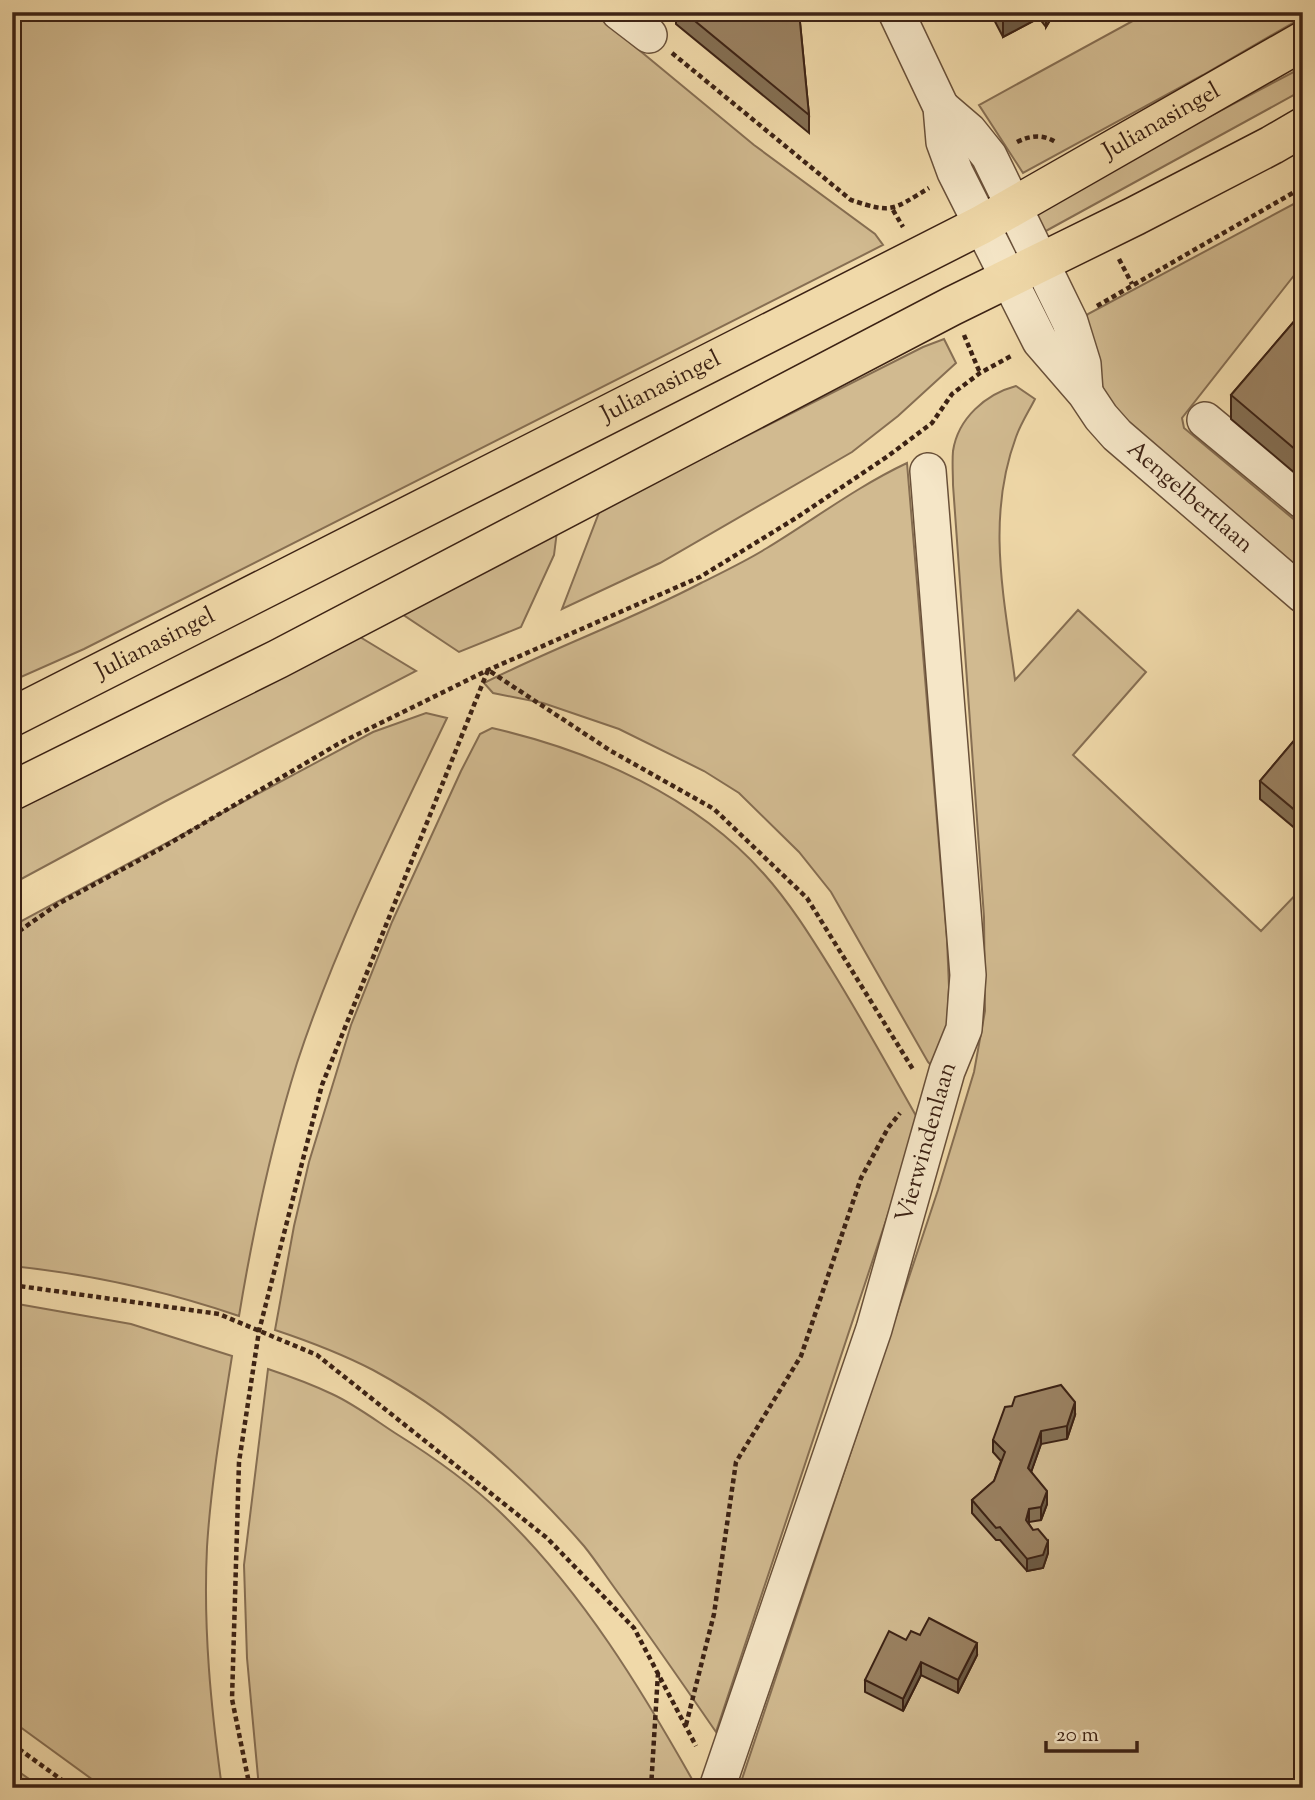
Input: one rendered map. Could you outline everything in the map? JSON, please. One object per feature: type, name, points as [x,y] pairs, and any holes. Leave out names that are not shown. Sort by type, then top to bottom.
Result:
[{"type":"main road","name":"Julianasingel","points":[[12,718],[981,225],[1303,41]]},
{"type":"main road","points":[[12,791],[278,659],[1024,269],[1158,204],[1303,127]]},
{"type":"street","points":[[619,12],[649,35]]},
{"type":"street","points":[[896,12],[941,107],[944,142],[955,172],[981,225],[1024,269]]},
{"type":"street","points":[[941,107],[969,131],[989,156],[1014,206],[1024,269]]},
{"type":"street","name":"Aengelbertlaan","points":[[1024,269],[1070,323],[1083,364],[1085,393]]},
{"type":"street","name":"Aengelbertlaan","points":[[1024,269],[1040,341],[1085,393],[1101,417],[1117,435],[1303,595]]},
{"type":"street","points":[[1205,420],[1303,501]]},
{"type":"street","name":"Vierwindenlaan","points":[[717,1787],[874,1329],[921,1107],[947,1071],[964,1029],[968,975],[928,471]]},
{"type":"path","points":[[649,35],[851,200],[873,208],[893,210]]},
{"type":"path","points":[[1070,323],[1303,187]]},
{"type":"path","points":[[12,936],[58,904],[160,849],[338,744],[488,670],[700,578],[796,518],[932,423],[952,394],[980,373]]},
{"type":"path","points":[[488,670],[611,751],[714,809],[807,898],[921,1107],[888,1128],[861,1178],[801,1356],[736,1462],[714,1614],[686,1726]]},
{"type":"path","points":[[250,1788],[232,1699],[239,1462],[260,1331],[322,1085],[488,670]]},
{"type":"path","points":[[12,1284],[219,1314],[317,1355],[547,1538],[634,1628],[717,1787]]},
{"type":"path","points":[[651,1788],[657,1672]]},
{"type":"path","points":[[12,1744],[73,1788]]},
{"type":"shaded area","points":[[12,12],[219,12],[226,17],[230,12],[593,12],[754,145],[875,234],[883,245],[84,649],[12,681]]},
{"type":"shaded area","points":[[1149,12],[1303,12],[1303,17],[1023,173],[979,105]]},
{"type":"shaded area","points":[[1303,67],[1303,90],[1044,232],[1033,210]]},
{"type":"shaded area","points":[[1303,199],[1303,264],[1182,418],[1184,428],[1303,527],[1303,580],[1126,426],[1099,382],[1081,325],[1088,314]]},
{"type":"shaded area","points":[[944,339],[956,363],[898,416],[852,452],[660,563],[562,609],[600,510],[923,347]]},
{"type":"shaded area","points":[[1016,386],[1035,399],[1016,437],[1002,497],[1000,558],[1015,680],[1078,610],[1146,672],[1073,755],[1261,931],[1303,887],[1303,1788],[739,1788],[938,1190],[974,1072],[985,1011],[984,917],[953,485],[953,451],[961,428],[975,409],[994,395]]},
{"type":"shaded area","points":[[907,463],[947,940],[947,1026],[936,1071],[928,1062],[831,892],[799,852],[739,793],[704,771],[619,729],[543,703],[493,693],[484,683],[648,609],[734,566]]},
{"type":"shaded area","points":[[557,531],[554,555],[521,627],[459,652],[399,612]]},
{"type":"shaded area","points":[[355,634],[416,671],[12,884],[12,807]]},
{"type":"shaded area","points":[[426,713],[447,718],[366,888],[312,1019],[271,1157],[239,1316],[127,1285],[12,1266],[17,1053],[14,925],[373,732]]},
{"type":"shaded area","points":[[492,728],[567,750],[640,780],[674,800],[737,846],[774,885],[808,933],[919,1121],[716,1732],[589,1552],[512,1472],[459,1427],[403,1387],[349,1359],[275,1330],[309,1162],[351,1025],[392,922],[461,771],[480,734]]},
{"type":"shaded area","points":[[12,1303],[131,1324],[232,1356],[211,1499],[206,1577],[209,1668],[222,1788],[104,1788],[12,1721]]},
{"type":"shaded area","points":[[268,1369],[316,1387],[356,1407],[450,1470],[501,1513],[558,1575],[609,1643],[697,1788],[259,1788],[247,1658],[244,1565]]},
{"type":"shaded area","points":[[12,1767],[42,1788],[12,1788]]},
{"type":"building","points":[[684,12],[799,12],[809,115]]},
{"type":"building","points":[[1303,311],[1303,456],[1231,395]]},
{"type":"building","points":[[1303,730],[1303,817],[1260,781]]},
{"type":"building","points":[[1061,1385],[1075,1402],[1067,1426],[1041,1431],[1028,1468],[1047,1491],[1041,1507],[1029,1509],[1026,1520],[1033,1530],[1038,1529],[1048,1541],[1043,1555],[1027,1559],[972,1500],[994,1481],[1005,1452],[993,1440],[1005,1407],[1012,1406],[1015,1397]]},
{"type":"building","points":[[929,1618],[977,1643],[958,1680],[921,1662],[903,1699],[865,1680],[889,1631],[906,1640],[911,1631],[920,1635]]}]
